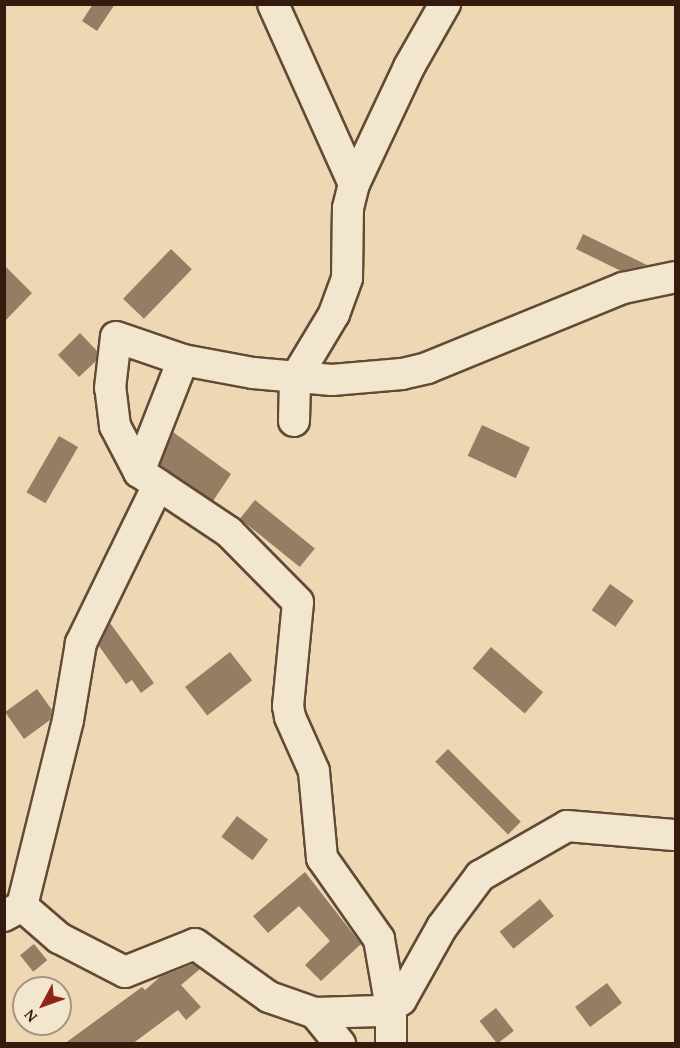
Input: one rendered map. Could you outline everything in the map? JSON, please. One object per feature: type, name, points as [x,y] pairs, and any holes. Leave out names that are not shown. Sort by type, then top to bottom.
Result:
[{"type":"street","points":[[273,4],[354,184]]},
{"type":"street","points":[[294,421],[295,378],[334,314],[347,278],[348,208],[354,184],[409,67],[445,4]]},
{"type":"street","points":[[391,1044],[392,1008],[379,939],[322,858],[314,771],[288,706],[298,602],[229,532],[148,479],[115,426],[110,388],[116,337],[183,360],[295,378],[332,380],[427,368],[623,288],[675,277]]},
{"type":"street","points":[[183,360],[148,479],[81,643],[68,720],[14,911],[124,972],[195,944],[269,997],[315,1013],[392,1008],[401,1000],[442,927],[480,876],[567,826],[674,835]]},
{"type":"street","points":[[315,1013],[340,1044]]},
{"type":"building","points":[[93,4],[115,4],[97,31],[82,21]]},
{"type":"building","points":[[583,234],[647,265],[621,271],[576,249]]},
{"type":"building","points":[[171,249],[192,269],[144,319],[123,299]]},
{"type":"building","points":[[4,265],[32,293],[4,322]]},
{"type":"building","points":[[80,333],[97,351],[96,361],[79,377],[58,355]]},
{"type":"building","points":[[482,425],[530,447],[516,478],[468,456]]},
{"type":"building","points":[[173,432],[231,474],[213,501],[160,465]]},
{"type":"building","points":[[59,436],[78,447],[46,503],[26,492]]},
{"type":"building","points":[[255,500],[315,548],[300,567],[240,519]]},
{"type":"building","points":[[610,584],[634,601],[615,627],[592,610]]},
{"type":"building","points":[[110,623],[154,683],[141,693],[132,680],[126,684],[99,646]]},
{"type":"building","points":[[491,647],[543,692],[525,713],[473,668]]},
{"type":"building","points":[[230,652],[252,680],[207,715],[185,687]]},
{"type":"building","points":[[37,689],[52,710],[50,720],[24,739],[5,712]]},
{"type":"building","points":[[448,749],[521,822],[508,835],[435,762]]},
{"type":"building","points":[[237,816],[268,839],[252,860],[221,837]]},
{"type":"building","points":[[305,872],[361,944],[321,981],[305,965],[330,941],[299,906],[268,933],[253,916]]},
{"type":"building","points":[[540,899],[554,916],[513,949],[500,932]]},
{"type":"building","points":[[34,944],[47,960],[33,972],[20,955]]},
{"type":"building","points":[[193,964],[200,969],[181,985],[201,1007],[186,1020],[178,1010],[132,1044],[64,1044],[142,987],[145,990],[160,977]]},
{"type":"building","points":[[607,983],[622,1003],[590,1027],[575,1007]]},
{"type":"building","points":[[496,1008],[514,1031],[497,1044],[479,1021]]}]
